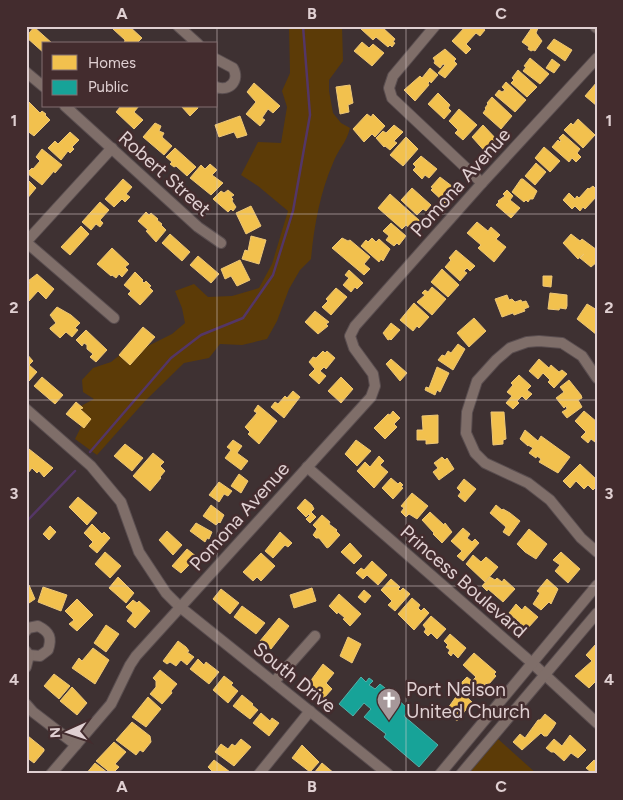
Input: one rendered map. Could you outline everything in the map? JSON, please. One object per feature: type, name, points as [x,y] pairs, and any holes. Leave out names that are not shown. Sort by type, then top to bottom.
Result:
[{"type":"street","points":[[178,26],[196,42]]},
{"type":"street","points":[[435,26],[393,76],[389,88],[392,98],[482,183]]},
{"type":"street","name":"Pomona Avenue","points":[[51,774],[111,704],[136,656],[371,397],[375,386],[373,374],[354,348],[350,336],[355,326],[482,183],[597,58]]},
{"type":"street","points":[[218,60],[233,68],[236,75],[235,80],[230,86],[222,89],[218,88]]},
{"type":"street","points":[[26,72],[42,85]]},
{"type":"street","name":"Robert Street","points":[[67,108],[198,227],[221,243]]},
{"type":"street","points":[[112,148],[26,242],[114,318]]},
{"type":"street","points":[[597,378],[582,356],[562,343],[527,342],[510,348],[477,381],[467,412],[466,433],[475,454],[485,463],[528,483],[550,500],[581,538],[597,552]]},
{"type":"street","name":"South Drive","points":[[26,409],[91,466],[121,502],[139,552],[166,593],[180,607],[388,774]]},
{"type":"street","name":"Princess Boulevard","points":[[307,467],[532,663],[597,723]]},
{"type":"street","points":[[440,774],[597,585]]},
{"type":"street","points":[[461,774],[597,613]]},
{"type":"street","points":[[26,631],[28,628],[38,626],[47,631],[51,640],[48,650],[40,656],[28,653],[26,667]]},
{"type":"street","points":[[274,682],[315,636]]},
{"type":"street","points":[[26,704],[33,712],[76,745]]},
{"type":"street","points":[[259,774],[310,711]]},
{"type":"shaded area","points":[[289,26],[342,26],[343,61],[329,80],[329,91],[333,113],[341,123],[350,128],[324,186],[316,222],[311,259],[300,270],[289,289],[277,321],[267,339],[242,345],[220,344],[209,358],[184,363],[145,401],[97,455],[75,439],[82,425],[79,418],[81,406],[94,399],[83,392],[82,380],[93,368],[111,362],[130,347],[146,347],[172,334],[185,323],[182,308],[175,291],[194,284],[208,297],[232,296],[259,288],[272,264],[288,211],[258,186],[241,175],[258,142],[281,143],[287,107],[282,91],[290,73]]},
{"type":"shaded area","points":[[498,739],[537,774],[468,774]]},
{"type":"building: Homes","points":[[116,26],[129,26],[142,38],[138,42],[124,42],[125,40],[113,29]]},
{"type":"building: Homes","points":[[364,26],[377,26],[380,29],[382,27],[395,39],[393,42],[395,43],[392,47],[390,45],[388,47],[376,37],[373,40],[361,29]]},
{"type":"building: Homes","points":[[466,26],[480,26],[485,30],[480,36],[476,33],[466,44],[471,49],[466,54],[452,41]]},
{"type":"building: Homes","points":[[533,26],[538,28],[536,33],[542,41],[535,51],[531,51],[522,42]]},
{"type":"building: Homes","points":[[34,27],[51,42],[42,42],[42,51],[26,37]]},
{"type":"building: Homes","points":[[554,39],[572,50],[565,61],[547,48]]},
{"type":"building: Homes","points":[[362,42],[369,48],[373,44],[384,53],[372,66],[354,51]]},
{"type":"building: Homes","points":[[445,49],[456,59],[454,61],[457,64],[445,78],[438,73],[445,65],[443,64],[440,68],[434,63],[433,58]]},
{"type":"building: Homes","points":[[530,58],[549,74],[540,84],[523,71]]},
{"type":"building: Homes","points":[[552,59],[560,65],[554,73],[546,68]]},
{"type":"building: Homes","points":[[430,68],[438,75],[431,83],[430,81],[428,83],[429,85],[415,101],[404,90],[420,76],[422,78]]},
{"type":"building: Homes","points":[[518,70],[537,87],[527,97],[511,83]]},
{"type":"building: Homes","points":[[506,82],[526,100],[515,112],[495,95],[499,90],[502,92],[505,90],[502,87]]},
{"type":"building: Homes","points":[[597,82],[597,106],[585,96]]},
{"type":"building: Homes","points":[[254,83],[280,106],[273,113],[268,109],[262,118],[265,120],[260,126],[246,114],[256,102],[247,92]]},
{"type":"building: Homes","points":[[350,85],[353,103],[348,105],[349,112],[340,114],[336,87]]},
{"type":"building: Homes","points":[[438,93],[450,105],[448,108],[451,111],[444,119],[428,104]]},
{"type":"building: Homes","points":[[492,97],[512,116],[501,129],[483,113]]},
{"type":"building: Homes","points":[[29,102],[40,113],[42,111],[46,114],[50,120],[34,136],[26,130],[26,125],[29,123],[26,122],[26,105]]},
{"type":"building: Homes","points":[[119,108],[137,108],[134,112],[143,120],[134,129],[116,112]]},
{"type":"building: Homes","points":[[183,108],[198,108],[190,116]]},
{"type":"building: Homes","points":[[459,109],[477,125],[463,140],[455,133],[458,130],[449,121]]},
{"type":"building: Homes","points":[[367,114],[371,117],[373,114],[385,126],[375,137],[372,134],[364,142],[353,129]]},
{"type":"building: Homes","points":[[240,116],[247,135],[237,138],[234,132],[219,137],[215,125]]},
{"type":"building: Homes","points":[[578,119],[595,135],[583,148],[564,130],[571,123],[573,125]]},
{"type":"building: Homes","points":[[155,123],[161,126],[159,131],[164,133],[162,137],[172,146],[164,155],[143,137]]},
{"type":"building: Homes","points":[[394,125],[403,132],[394,141],[397,143],[390,150],[384,147],[376,138],[383,131],[386,133]]},
{"type":"building: Homes","points":[[483,125],[500,143],[489,156],[472,137]]},
{"type":"building: Homes","points":[[70,132],[79,140],[72,147],[74,149],[70,153],[68,151],[61,160],[48,148],[55,141],[58,144]]},
{"type":"building: Homes","points":[[563,134],[580,149],[577,153],[581,157],[576,162],[572,158],[569,162],[552,147],[558,140],[561,141],[559,138]]},
{"type":"building: Homes","points":[[406,137],[418,149],[403,166],[390,155]]},
{"type":"building: Homes","points":[[544,147],[560,161],[550,172],[535,158]]},
{"type":"building: Homes","points":[[175,148],[196,167],[187,176],[176,166],[174,167],[170,164],[172,162],[166,157]]},
{"type":"building: Homes","points":[[42,149],[62,165],[42,185],[27,173],[40,161],[36,157]]},
{"type":"building: Homes","points":[[421,156],[437,169],[429,178],[425,175],[422,179],[413,170],[416,167],[413,164]]},
{"type":"building: Homes","points":[[536,163],[546,172],[535,185],[525,176]]},
{"type":"building: Homes","points":[[210,164],[217,170],[212,175],[223,183],[211,195],[190,178],[201,165],[205,169]]},
{"type":"building: Homes","points":[[440,177],[457,190],[445,203],[431,190],[433,188],[431,187]]},
{"type":"building: Homes","points":[[123,179],[132,187],[126,194],[130,197],[125,202],[122,199],[114,207],[105,199]]},
{"type":"building: Homes","points":[[521,179],[537,191],[533,199],[530,199],[528,202],[526,200],[524,202],[512,192]]},
{"type":"building: Homes","points":[[26,180],[36,188],[26,200]]},
{"type":"building: Homes","points":[[593,186],[597,190],[597,196],[585,209],[583,207],[580,211],[575,206],[572,209],[563,200],[569,193],[575,199],[577,196],[579,198],[588,188]]},
{"type":"building: Homes","points":[[412,188],[431,205],[426,211],[423,209],[417,215],[401,200]]},
{"type":"building: Homes","points":[[228,190],[234,195],[231,197],[236,207],[233,211],[231,209],[228,212],[213,199],[221,191],[224,193]]},
{"type":"building: Homes","points":[[507,190],[513,196],[510,200],[520,208],[511,218],[496,205],[505,196],[503,194]]},
{"type":"building: Homes","points":[[390,194],[420,221],[412,230],[406,225],[402,229],[378,208]]},
{"type":"building: Homes","points":[[100,202],[109,210],[100,220],[103,223],[100,227],[96,224],[91,230],[82,222]]},
{"type":"building: Homes","points":[[251,206],[261,226],[246,234],[236,213]]},
{"type":"building: Homes","points":[[146,212],[149,215],[151,213],[158,219],[166,230],[156,242],[146,231],[148,230],[138,221]]},
{"type":"building: Homes","points":[[477,222],[488,231],[491,227],[500,235],[496,239],[506,247],[494,262],[478,248],[481,245],[467,233]]},
{"type":"building: Homes","points":[[391,223],[406,236],[399,245],[397,243],[394,246],[386,240],[389,236],[383,231]]},
{"type":"building: Homes","points":[[81,226],[89,234],[70,255],[61,247]]},
{"type":"building: Homes","points":[[170,234],[190,252],[182,261],[162,243]]},
{"type":"building: Homes","points":[[571,234],[580,241],[582,239],[597,250],[597,262],[591,267],[580,258],[584,254],[578,259],[563,243]]},
{"type":"building: Homes","points":[[251,236],[266,240],[259,264],[242,259],[245,250],[248,251]]},
{"type":"building: Homes","points":[[342,238],[350,240],[370,257],[364,264],[370,269],[364,275],[332,248]]},
{"type":"building: Homes","points":[[372,238],[376,242],[379,239],[390,249],[383,261],[381,259],[379,262],[361,246],[366,240],[368,242]]},
{"type":"building: Homes","points":[[112,248],[129,264],[125,267],[128,270],[122,277],[119,274],[116,278],[111,276],[97,264]]},
{"type":"building: Homes","points":[[456,250],[475,266],[470,271],[467,268],[464,271],[467,273],[460,281],[445,267],[451,260],[449,258]]},
{"type":"building: Homes","points":[[198,256],[219,274],[211,283],[190,265]]},
{"type":"building: Homes","points":[[240,260],[250,280],[237,286],[231,276],[225,279],[221,269]]},
{"type":"building: Homes","points":[[442,269],[459,285],[448,297],[431,282]]},
{"type":"building: Homes","points":[[349,270],[363,283],[357,289],[355,287],[351,292],[343,285],[349,278],[345,275]]},
{"type":"building: Homes","points":[[135,272],[144,283],[146,281],[151,286],[149,287],[153,291],[140,305],[128,294],[131,291],[124,285]]},
{"type":"building: Homes","points":[[37,274],[54,289],[46,299],[38,291],[28,302],[26,300],[26,286],[30,283],[28,281]]},
{"type":"building: Homes","points":[[543,276],[552,276],[551,287],[543,286]]},
{"type":"building: Homes","points":[[432,287],[446,299],[432,315],[417,302],[425,295],[422,293],[425,290],[428,292]]},
{"type":"building: Homes","points":[[336,288],[347,297],[331,315],[322,307],[328,301],[326,299]]},
{"type":"building: Homes","points":[[550,293],[567,295],[566,309],[548,309]]},
{"type":"building: Homes","points":[[507,295],[509,300],[512,299],[515,302],[526,301],[529,307],[524,309],[525,311],[502,317],[495,299]]},
{"type":"building: Homes","points":[[414,303],[429,317],[419,328],[417,326],[413,331],[400,320]]},
{"type":"building: Homes","points":[[587,304],[597,310],[597,335],[577,319]]},
{"type":"building: Homes","points":[[57,307],[80,323],[75,328],[78,330],[72,337],[66,332],[60,338],[50,329],[56,323],[50,315]]},
{"type":"building: Homes","points":[[315,311],[329,322],[326,324],[328,326],[318,334],[305,322]]},
{"type":"building: Homes","points":[[474,318],[486,331],[469,347],[457,333]]},
{"type":"building: Homes","points":[[391,323],[400,330],[391,340],[388,340],[383,333]]},
{"type":"building: Homes","points":[[143,327],[155,337],[130,365],[119,355]]},
{"type":"building: Homes","points":[[86,330],[107,350],[96,362],[90,357],[93,354],[87,349],[87,345],[84,343],[82,346],[76,340]]},
{"type":"building: Homes","points":[[458,344],[465,349],[453,370],[438,360],[442,355],[445,356],[448,351],[451,353]]},
{"type":"building: Homes","points":[[323,351],[325,353],[327,351],[335,358],[326,369],[324,367],[320,371],[326,376],[319,384],[309,375],[315,369],[309,362]]},
{"type":"building: Homes","points":[[26,353],[33,361],[29,365],[37,372],[29,381],[26,378]]},
{"type":"building: Homes","points":[[391,359],[407,373],[400,381],[386,364]]},
{"type":"building: Homes","points":[[539,359],[549,368],[551,365],[559,372],[562,370],[567,374],[554,388],[548,382],[550,380],[543,373],[538,379],[529,371]]},
{"type":"building: Homes","points":[[437,367],[449,373],[440,392],[437,390],[435,395],[425,390],[426,387],[429,388]]},
{"type":"building: Homes","points":[[519,375],[531,386],[527,390],[532,394],[526,400],[522,396],[517,401],[519,403],[513,409],[506,403],[512,396],[507,392],[513,385],[511,383]]},
{"type":"building: Homes","points":[[42,377],[63,395],[55,404],[34,386]]},
{"type":"building: Homes","points":[[341,377],[353,389],[341,403],[328,391]]},
{"type":"building: Homes","points":[[569,380],[581,395],[582,398],[578,400],[582,407],[567,418],[562,412],[567,409],[566,406],[564,408],[556,398],[564,392],[560,387]]},
{"type":"building: Homes","points":[[293,391],[300,397],[284,418],[271,407],[275,402],[278,404],[285,396],[287,398]]},
{"type":"building: Homes","points":[[76,402],[83,408],[80,409],[91,419],[84,428],[66,414]]},
{"type":"building: Homes","points":[[258,405],[277,421],[259,444],[248,434],[250,432],[245,427],[257,413],[254,411]]},
{"type":"building: Homes","points":[[393,411],[400,418],[394,424],[397,427],[385,439],[374,428]]},
{"type":"building: Homes","points":[[584,411],[597,422],[597,441],[595,442],[591,439],[588,443],[581,437],[586,432],[575,421]]},
{"type":"building: Homes","points":[[491,412],[504,412],[506,439],[503,440],[503,444],[493,445]]},
{"type":"building: Homes","points":[[438,415],[438,443],[426,444],[426,440],[417,440],[417,430],[423,430],[422,416]]},
{"type":"building: Homes","points":[[525,430],[538,441],[541,436],[570,457],[558,473],[539,462],[541,459],[537,456],[536,458],[529,453],[533,448],[520,439]]},
{"type":"building: Homes","points":[[233,440],[242,446],[237,453],[248,461],[241,470],[225,458],[231,450],[227,447]]},
{"type":"building: Homes","points":[[356,440],[371,451],[357,466],[345,454]]},
{"type":"building: Homes","points":[[125,444],[143,458],[132,471],[114,456]]},
{"type":"building: Homes","points":[[29,449],[53,468],[44,477],[39,471],[37,473],[32,468],[28,473],[26,471],[26,452]]},
{"type":"building: Homes","points":[[153,453],[164,462],[160,466],[165,471],[150,491],[133,476]]},
{"type":"building: Homes","points":[[379,456],[384,461],[380,465],[388,472],[374,488],[357,471],[365,462],[370,467]]},
{"type":"building: Homes","points":[[442,457],[445,460],[447,458],[454,469],[439,480],[433,472],[438,468],[434,463]]},
{"type":"building: Homes","points":[[580,464],[596,479],[597,486],[593,490],[588,485],[584,489],[576,481],[570,488],[563,481]]},
{"type":"building: Homes","points":[[239,474],[248,481],[241,493],[231,486]]},
{"type":"building: Homes","points":[[391,478],[398,484],[400,482],[403,485],[401,487],[403,488],[393,499],[382,488]]},
{"type":"building: Homes","points":[[464,479],[476,489],[465,502],[458,496],[461,492],[457,488]]},
{"type":"building: Homes","points":[[219,482],[232,491],[228,496],[224,494],[219,502],[209,495]]},
{"type":"building: Homes","points":[[412,493],[428,506],[417,519],[409,514],[406,517],[401,512],[404,508],[401,506]]},
{"type":"building: Homes","points":[[78,497],[97,513],[87,525],[69,507]]},
{"type":"building: Homes","points":[[305,499],[312,505],[314,509],[311,512],[316,517],[310,523],[306,519],[310,515],[306,517],[297,508]]},
{"type":"building: Homes","points":[[211,505],[224,515],[220,523],[216,525],[203,516]]},
{"type":"building: Homes","points":[[496,505],[520,521],[509,536],[503,532],[506,527],[490,513]]},
{"type":"building: Homes","points":[[430,512],[444,525],[445,523],[452,532],[442,543],[422,520]]},
{"type":"building: Homes","points":[[322,515],[340,535],[327,548],[319,538],[313,535],[317,529],[313,525]]},
{"type":"building: Homes","points":[[196,523],[212,532],[209,539],[207,538],[205,542],[190,531]]},
{"type":"building: Homes","points":[[92,524],[102,534],[104,532],[110,538],[97,553],[89,546],[93,542],[84,533]]},
{"type":"building: Homes","points":[[50,526],[56,532],[49,540],[43,534]]},
{"type":"building: Homes","points":[[463,528],[470,534],[467,538],[472,542],[475,539],[479,543],[463,561],[457,556],[462,551],[451,541]]},
{"type":"building: Homes","points":[[529,529],[547,544],[536,559],[517,544]]},
{"type":"building: Homes","points":[[167,531],[182,545],[173,555],[159,540]]},
{"type":"building: Homes","points":[[280,532],[292,543],[288,547],[285,545],[273,558],[265,551]]},
{"type":"building: Homes","points":[[350,543],[362,556],[354,564],[341,552]]},
{"type":"building: Homes","points":[[187,549],[197,557],[181,573],[172,566]]},
{"type":"building: Homes","points":[[105,552],[121,566],[110,578],[95,564]]},
{"type":"building: Homes","points":[[561,552],[580,569],[568,583],[555,571],[560,565],[553,560]]},
{"type":"building: Homes","points":[[261,553],[275,566],[261,581],[257,577],[253,581],[243,572]]},
{"type":"building: Homes","points":[[473,555],[481,562],[486,557],[498,567],[485,582],[466,564]]},
{"type":"building: Homes","points":[[372,561],[387,575],[378,585],[367,575],[363,579],[356,573],[361,568],[364,570]]},
{"type":"building: Homes","points":[[118,577],[134,593],[126,603],[109,588]]},
{"type":"building: Homes","points":[[490,577],[495,580],[497,578],[502,582],[504,579],[515,589],[503,602],[482,586]]},
{"type":"building: Homes","points":[[391,579],[400,587],[398,589],[400,591],[403,588],[410,594],[395,611],[388,605],[392,601],[381,590]]},
{"type":"building: Homes","points":[[547,579],[558,589],[551,604],[549,602],[541,610],[533,604],[540,593],[537,591]]},
{"type":"building: Homes","points":[[29,585],[35,599],[26,605],[26,586]]},
{"type":"building: Homes","points":[[43,587],[67,595],[61,611],[38,602]]},
{"type":"building: Homes","points":[[312,588],[316,601],[294,608],[290,595]]},
{"type":"building: Homes","points":[[221,589],[239,603],[230,614],[213,599]]},
{"type":"building: Homes","points":[[364,590],[371,596],[365,603],[358,597]]},
{"type":"building: Homes","points":[[339,594],[361,614],[350,626],[343,619],[345,618],[338,612],[337,614],[329,606]]},
{"type":"building: Homes","points":[[412,598],[420,605],[418,608],[421,611],[424,608],[429,613],[414,630],[398,614]]},
{"type":"building: Homes","points":[[77,599],[93,615],[77,631],[69,624],[74,620],[65,611]]},
{"type":"building: Homes","points":[[133,600],[137,603],[139,601],[150,611],[135,628],[127,621],[133,613],[126,607]]},
{"type":"building: Homes","points":[[516,604],[522,610],[525,606],[538,617],[527,629],[509,613]]},
{"type":"building: Homes","points":[[242,606],[265,623],[256,634],[234,617]]},
{"type":"building: Homes","points":[[431,616],[446,629],[437,639],[431,633],[428,636],[424,632],[426,629],[423,625]]},
{"type":"building: Homes","points":[[279,618],[289,626],[271,649],[260,641]]},
{"type":"building: Homes","points":[[106,625],[119,634],[106,652],[94,643]]},
{"type":"building: Homes","points":[[450,634],[466,648],[458,658],[453,653],[451,656],[448,653],[450,650],[446,647],[448,645],[444,641]]},
{"type":"building: Homes","points":[[348,637],[361,644],[352,663],[340,656]]},
{"type":"building: Homes","points":[[178,641],[194,657],[187,665],[181,660],[176,666],[170,662],[167,664],[163,661]]},
{"type":"building: Homes","points":[[596,644],[597,680],[589,688],[575,676],[592,661],[586,655]]},
{"type":"building: Homes","points":[[93,648],[109,660],[95,684],[72,668],[79,658],[82,661]]},
{"type":"building: Homes","points":[[474,653],[496,672],[494,674],[496,676],[488,685],[486,683],[477,697],[461,683],[467,677],[472,681],[476,677],[463,665]]},
{"type":"building: Homes","points":[[198,659],[204,665],[206,662],[219,672],[209,684],[190,669]]},
{"type":"building: Homes","points":[[323,664],[334,673],[326,683],[332,689],[324,698],[309,683]]},
{"type":"building: Homes","points":[[160,670],[177,684],[162,704],[150,694],[156,687],[156,681],[153,678]]},
{"type":"building: Homes","points":[[54,674],[70,686],[59,699],[44,686]]},
{"type":"building: Homes","points":[[224,676],[233,683],[231,685],[238,691],[228,703],[213,690]]},
{"type":"building: Homes","points":[[72,687],[87,703],[77,715],[60,701]]},
{"type":"building: Homes","points":[[460,691],[472,702],[457,721],[446,711]]},
{"type":"building: Homes","points":[[242,695],[258,710],[250,719],[233,706]]},
{"type":"building: Homes","points":[[148,697],[161,709],[146,727],[132,717]]},
{"type":"building: Homes","points":[[261,713],[270,721],[272,718],[279,723],[269,736],[253,723]]},
{"type":"building: Homes","points":[[545,714],[556,723],[553,728],[547,736],[541,733],[522,750],[513,742],[520,734],[525,738],[538,720]]},
{"type":"building: Homes","points":[[132,722],[150,736],[151,742],[143,752],[140,750],[136,755],[116,740]]},
{"type":"building: Homes","points":[[570,735],[586,750],[578,758],[571,753],[564,761],[546,748],[554,739],[562,746]]},
{"type":"building: Homes","points":[[28,736],[44,749],[34,763],[26,757],[26,739]]},
{"type":"building: Homes","points":[[241,739],[251,747],[234,766],[215,752],[221,744],[228,749],[232,744],[235,746]]},
{"type":"building: Homes","points":[[114,742],[126,752],[115,764],[119,767],[112,774],[96,761]]},
{"type":"building: Homes","points":[[302,745],[319,762],[310,772],[292,758]]},
{"type":"building: Homes","points":[[214,760],[230,772],[229,774],[209,774],[212,771],[208,767]]},
{"type":"building: Homes","points":[[594,760],[597,762],[597,774],[589,774],[591,772],[586,768]]},
{"type":"building: Homes","points":[[95,763],[108,773],[86,774]]},
{"type":"building: Homes","points":[[322,763],[335,774],[314,773]]},
{"type":"building: Public","name":"Port Nelson United Church","points":[[361,677],[366,682],[369,678],[373,681],[369,685],[375,689],[380,684],[390,692],[409,710],[404,716],[438,745],[419,767],[384,737],[386,734],[364,717],[371,709],[364,703],[353,716],[339,704]]},
{"type":"waterway","points":[[90,452],[171,358],[201,335],[243,318],[273,275],[293,211],[310,115],[303,26]]},
{"type":"waterway","points":[[26,522],[75,471]]},
{"type":"place","name":"Port Nelson United Church","points":[[389,721]]}]
